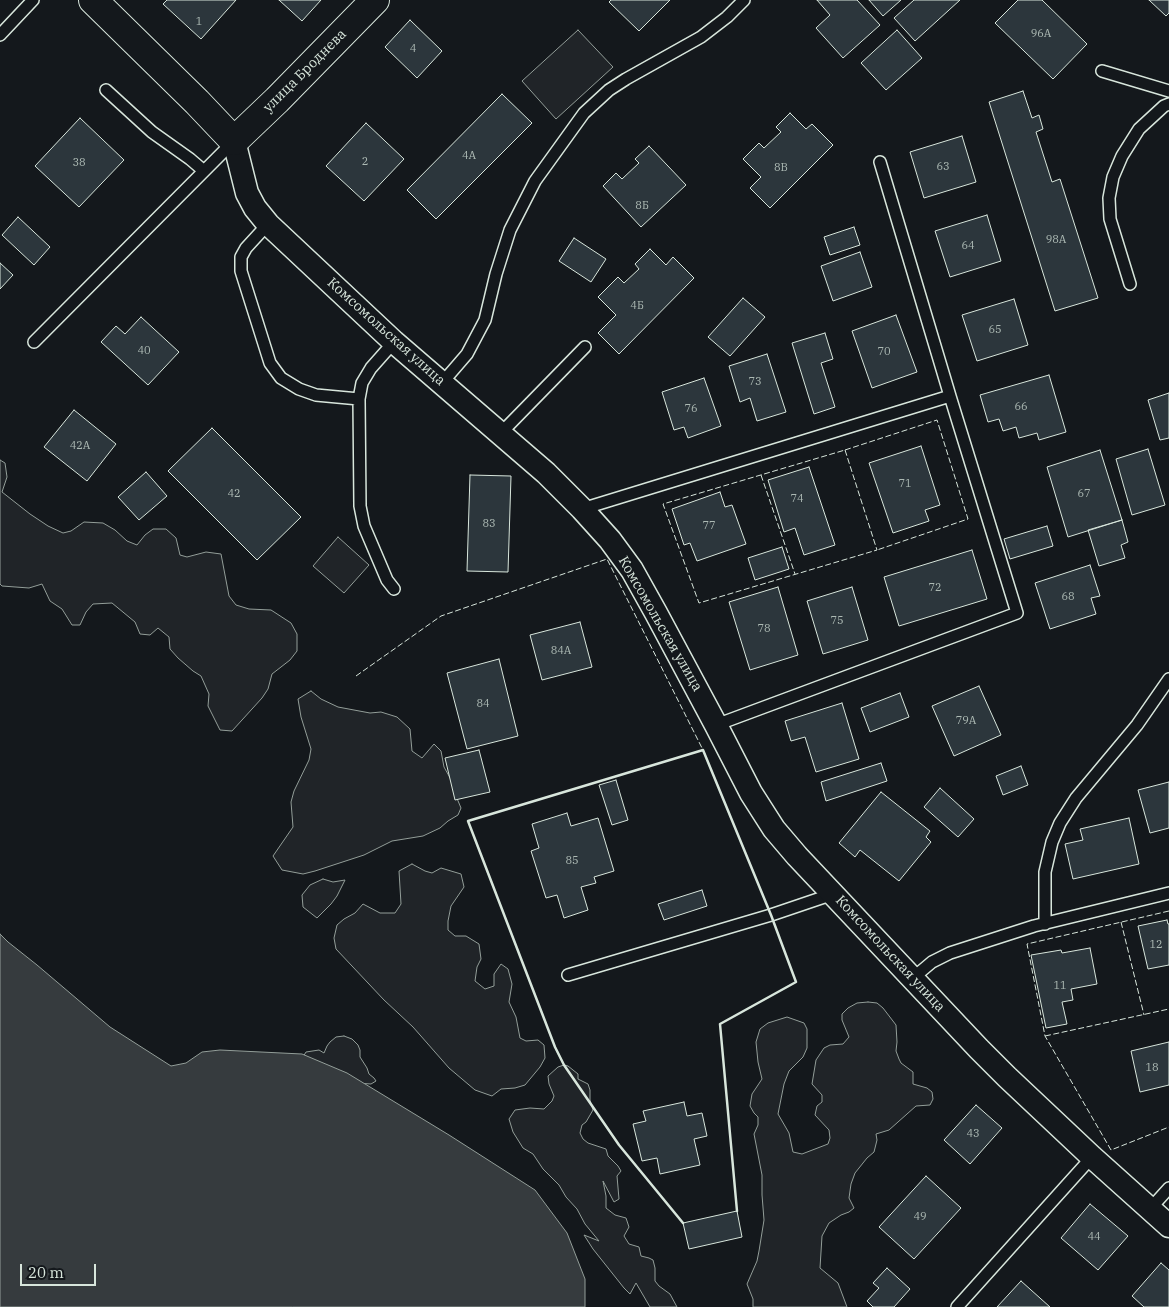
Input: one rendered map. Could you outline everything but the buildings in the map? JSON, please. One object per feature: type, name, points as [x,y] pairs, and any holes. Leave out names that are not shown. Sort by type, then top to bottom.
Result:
[{"type":"street","name":"Комсомольская улица","points":[[93,0],[234,141],[247,193],[255,208],[268,224],[394,342],[546,473],[610,540],[632,570],[751,793],[774,829],[797,856],[1000,1070],[1092,1157],[1169,1226]]},
{"type":"street","name":"улица Броднева","points":[[234,141],[375,0]]},
{"type":"lane","points":[[0,35],[33,0]]},
{"type":"lane","points":[[442,383],[467,354],[485,320],[496,274],[510,230],[535,181],[584,114],[609,90],[626,78],[701,37],[727,17],[744,0]]},
{"type":"lane","points":[[1102,71],[1169,91]]},
{"type":"lane","points":[[106,90],[152,132],[204,171]]},
{"type":"lane","points":[[1130,284],[1110,219],[1108,198],[1113,177],[1122,156],[1139,129],[1164,106],[1169,104]]},
{"type":"lane","points":[[34,342],[234,141]]},
{"type":"lane","points":[[716,725],[1018,613],[950,396],[880,162]]},
{"type":"lane","points":[[268,224],[246,248],[241,257],[241,271],[270,363],[281,378],[299,389],[316,395],[360,399]]},
{"type":"lane","points":[[394,342],[371,368],[362,383],[360,399],[360,506],[364,526],[387,580],[394,589]]},
{"type":"lane","points":[[500,434],[585,347]]},
{"type":"lane","points":[[582,509],[950,396]]},
{"type":"lane","points":[[1045,924],[1045,872],[1052,842],[1060,823],[1076,798],[1138,726],[1169,679]]},
{"type":"lane","points":[[913,978],[932,962],[950,953],[1045,924],[1169,893]]},
{"type":"lane","points":[[568,975],[771,915],[833,894]]},
{"type":"lane","points":[[957,1307],[1092,1157]]},
{"type":"lane","points":[[1150,1209],[1169,1188]]},
{"type":"shaded area","points":[[578,30],[613,67],[556,119],[522,81]]},
{"type":"shaded area","points":[[0,460],[5,463],[7,477],[2,492],[48,526],[63,533],[71,531],[84,522],[103,523],[115,530],[127,541],[137,545],[153,529],[166,529],[176,538],[180,555],[187,557],[206,552],[221,554],[229,596],[236,605],[249,609],[271,610],[291,623],[297,634],[297,651],[290,660],[272,674],[268,689],[262,698],[232,731],[220,730],[208,706],[209,694],[201,676],[178,658],[170,649],[169,637],[158,628],[150,635],[140,634],[135,622],[112,603],[93,604],[86,612],[80,625],[72,625],[62,609],[50,601],[42,584],[29,588],[2,586],[0,584]]},
{"type":"shaded area","points":[[338,537],[369,565],[344,593],[313,566]]},
{"type":"shaded area","points":[[311,691],[321,699],[338,707],[370,713],[381,712],[397,717],[410,729],[412,751],[422,758],[434,744],[441,751],[444,767],[454,785],[461,808],[458,815],[440,828],[423,836],[392,841],[364,855],[315,871],[303,874],[282,870],[273,856],[293,827],[291,802],[294,791],[309,760],[311,749],[301,717],[298,699]]},
{"type":"shaded area","points":[[412,864],[432,873],[441,868],[461,874],[464,887],[451,906],[448,930],[455,936],[466,936],[479,944],[481,959],[477,967],[475,981],[485,989],[494,986],[494,974],[501,964],[508,969],[512,984],[509,1002],[516,1017],[520,1038],[526,1041],[538,1040],[544,1045],[545,1058],[525,1085],[501,1089],[492,1096],[475,1090],[449,1068],[413,1027],[384,1000],[336,949],[334,938],[337,925],[355,913],[363,904],[380,913],[395,913],[401,904],[399,871]]},
{"type":"shaded area","points":[[323,879],[333,882],[345,880],[337,896],[317,918],[303,907],[302,895],[310,885]]},
{"type":"shaded area","points":[[0,934],[110,1027],[171,1066],[186,1063],[202,1052],[220,1050],[302,1054],[347,1073],[449,1135],[535,1190],[567,1233],[585,1279],[585,1307],[0,1307]]},
{"type":"shaded area","points":[[857,1003],[877,1003],[896,1025],[896,1051],[901,1063],[913,1072],[913,1084],[927,1088],[932,1092],[933,1099],[930,1105],[916,1106],[889,1130],[876,1134],[877,1140],[874,1152],[855,1173],[851,1184],[849,1198],[854,1208],[829,1223],[822,1236],[820,1268],[838,1283],[847,1307],[753,1307],[753,1299],[747,1284],[757,1261],[764,1220],[762,1175],[754,1134],[758,1125],[758,1117],[750,1106],[752,1094],[762,1079],[756,1042],[760,1029],[768,1023],[787,1017],[804,1023],[807,1029],[807,1048],[803,1057],[789,1071],[784,1084],[778,1114],[789,1133],[793,1152],[802,1154],[828,1144],[830,1138],[829,1130],[815,1115],[817,1106],[822,1102],[822,1095],[812,1084],[816,1060],[824,1048],[830,1045],[843,1044],[849,1037],[842,1020],[842,1014]]},
{"type":"shaded area","points":[[344,1036],[352,1039],[358,1045],[360,1057],[369,1074],[376,1081],[371,1084],[356,1083],[303,1057],[306,1052],[319,1050],[324,1053],[330,1042],[336,1037]]},
{"type":"shaded area","points":[[564,1065],[578,1074],[578,1079],[588,1084],[590,1090],[593,1110],[582,1125],[580,1133],[583,1139],[588,1143],[606,1149],[608,1156],[621,1171],[617,1176],[619,1199],[614,1202],[603,1181],[606,1208],[615,1215],[626,1218],[629,1227],[624,1236],[629,1244],[639,1247],[641,1256],[653,1260],[655,1281],[670,1294],[677,1307],[650,1307],[636,1283],[630,1294],[624,1288],[584,1235],[599,1241],[585,1224],[577,1209],[566,1197],[559,1185],[543,1169],[533,1154],[523,1148],[513,1132],[509,1119],[515,1110],[544,1109],[552,1101],[554,1096],[548,1076],[558,1067]]},
{"type":"fence","points":[[845,450],[937,420],[968,519],[877,550]]},
{"type":"fence","points":[[845,450],[877,550],[699,603],[663,504],[845,450]]},
{"type":"fence","points":[[761,475],[795,574]]},
{"type":"fence","points":[[356,676],[441,616],[607,559],[703,750]]},
{"type":"fence","points":[[1169,911],[1027,944],[1045,1036],[1111,1150],[1169,1127]]},
{"type":"fence","points":[[1121,922],[1144,1015]]},
{"type":"fence","points":[[1045,1036],[1169,1009]]},
{"type":"wall","points":[[683,1223],[619,1145],[564,1065],[555,1047],[468,821],[703,750],[771,915],[796,982],[720,1024],[737,1211]]}]
